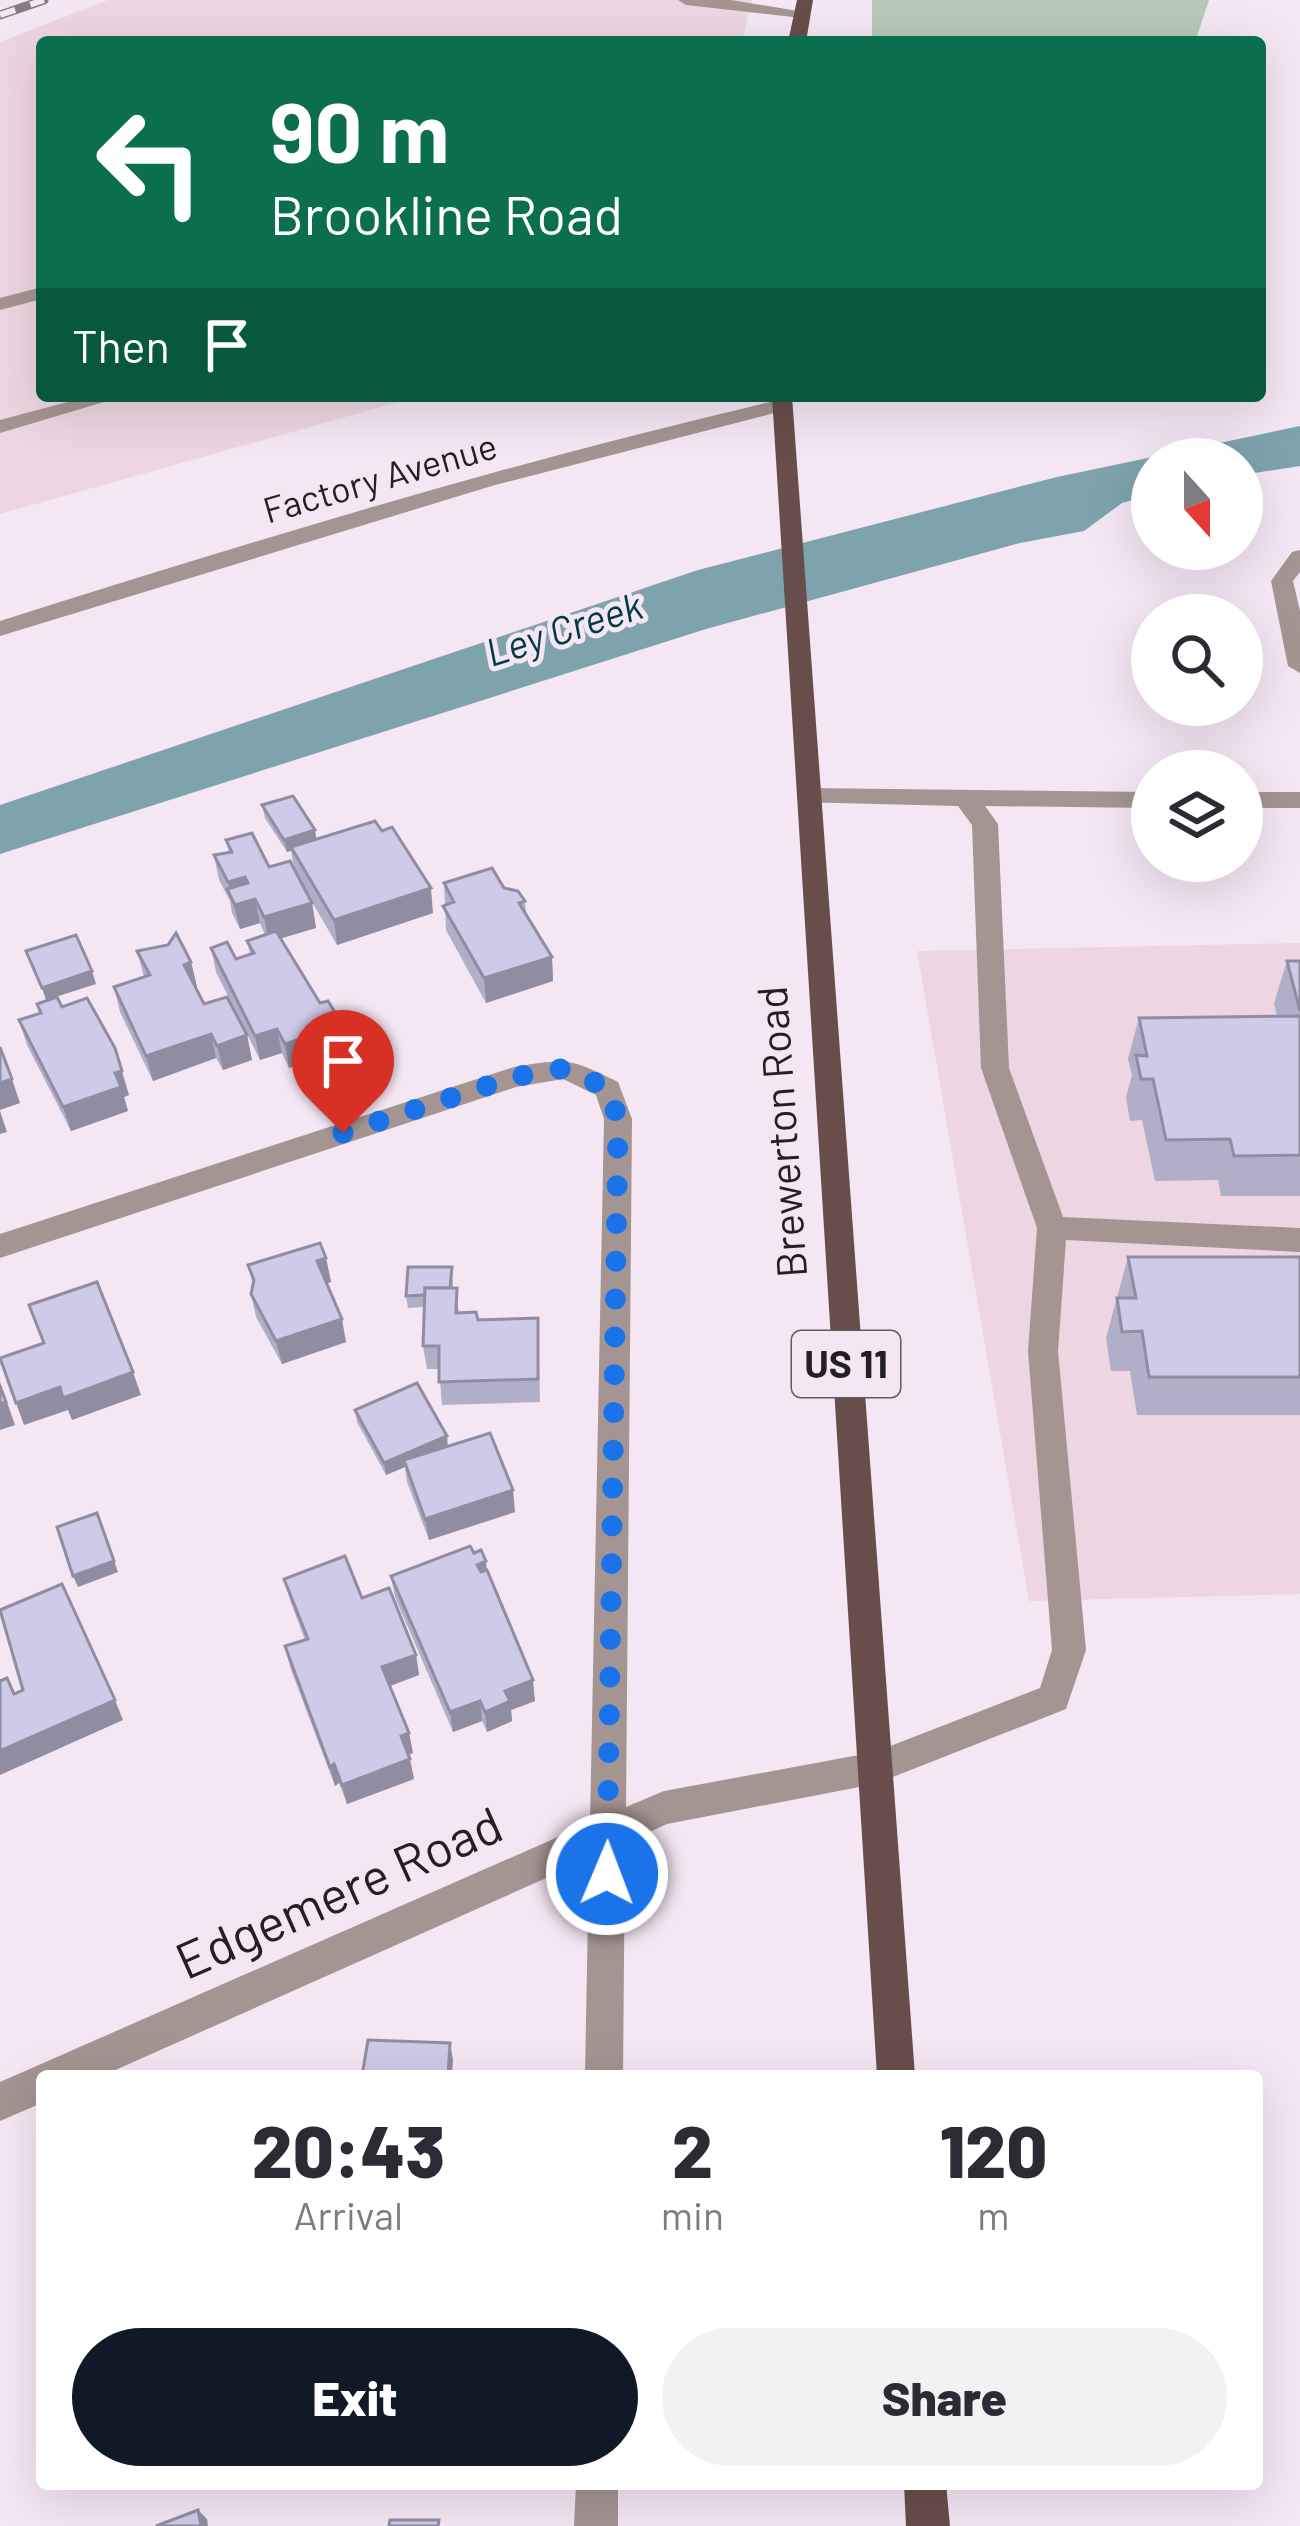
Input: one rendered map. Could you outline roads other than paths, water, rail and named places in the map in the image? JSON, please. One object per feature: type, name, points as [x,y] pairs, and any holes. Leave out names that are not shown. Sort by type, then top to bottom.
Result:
[{"type":"main road","points":[[798,36],[804,6]]},
{"type":"main road","name":"Brewerton Road","points":[[783,402],[796,651],[896,2070]]},
{"type":"main road","points":[[925,2490],[928,2526]]},
{"type":"street","points":[[686,0],[804,6]]},
{"type":"street","points":[[0,304],[36,295]]},
{"type":"street","points":[[0,427],[92,402]]},
{"type":"street","name":"Factory Avenue","points":[[0,629],[429,496],[775,402]]},
{"type":"street","points":[[1300,557],[1282,581],[1300,666]]},
{"type":"street","points":[[807,796],[1131,800]]},
{"type":"street","points":[[965,798],[986,824],[995,1068],[1052,1228],[1300,1240]]},
{"type":"street","points":[[1263,800],[1300,800]]},
{"type":"street","points":[[0,1246],[514,1077],[566,1068],[608,1089],[618,1119],[604,2070]]},
{"type":"street","name":"Edgemere Road","points":[[72,2070],[664,1808],[875,1768],[1054,1698],[1069,1650],[1043,1351],[1052,1228]]},
{"type":"street","points":[[0,2102],[36,2086]]},
{"type":"street","points":[[596,2526],[597,2490]]},
{"type":"water","points":[[1300,426],[1300,466],[1263,472],[1263,438],[1243,438]]},
{"type":"water","name":"Ley Creek","points":[[1131,461],[1131,501],[1084,531],[1020,543],[706,629],[0,854],[0,805],[698,570]]},
{"type":"railway","points":[[0,15],[44,0]]}]
